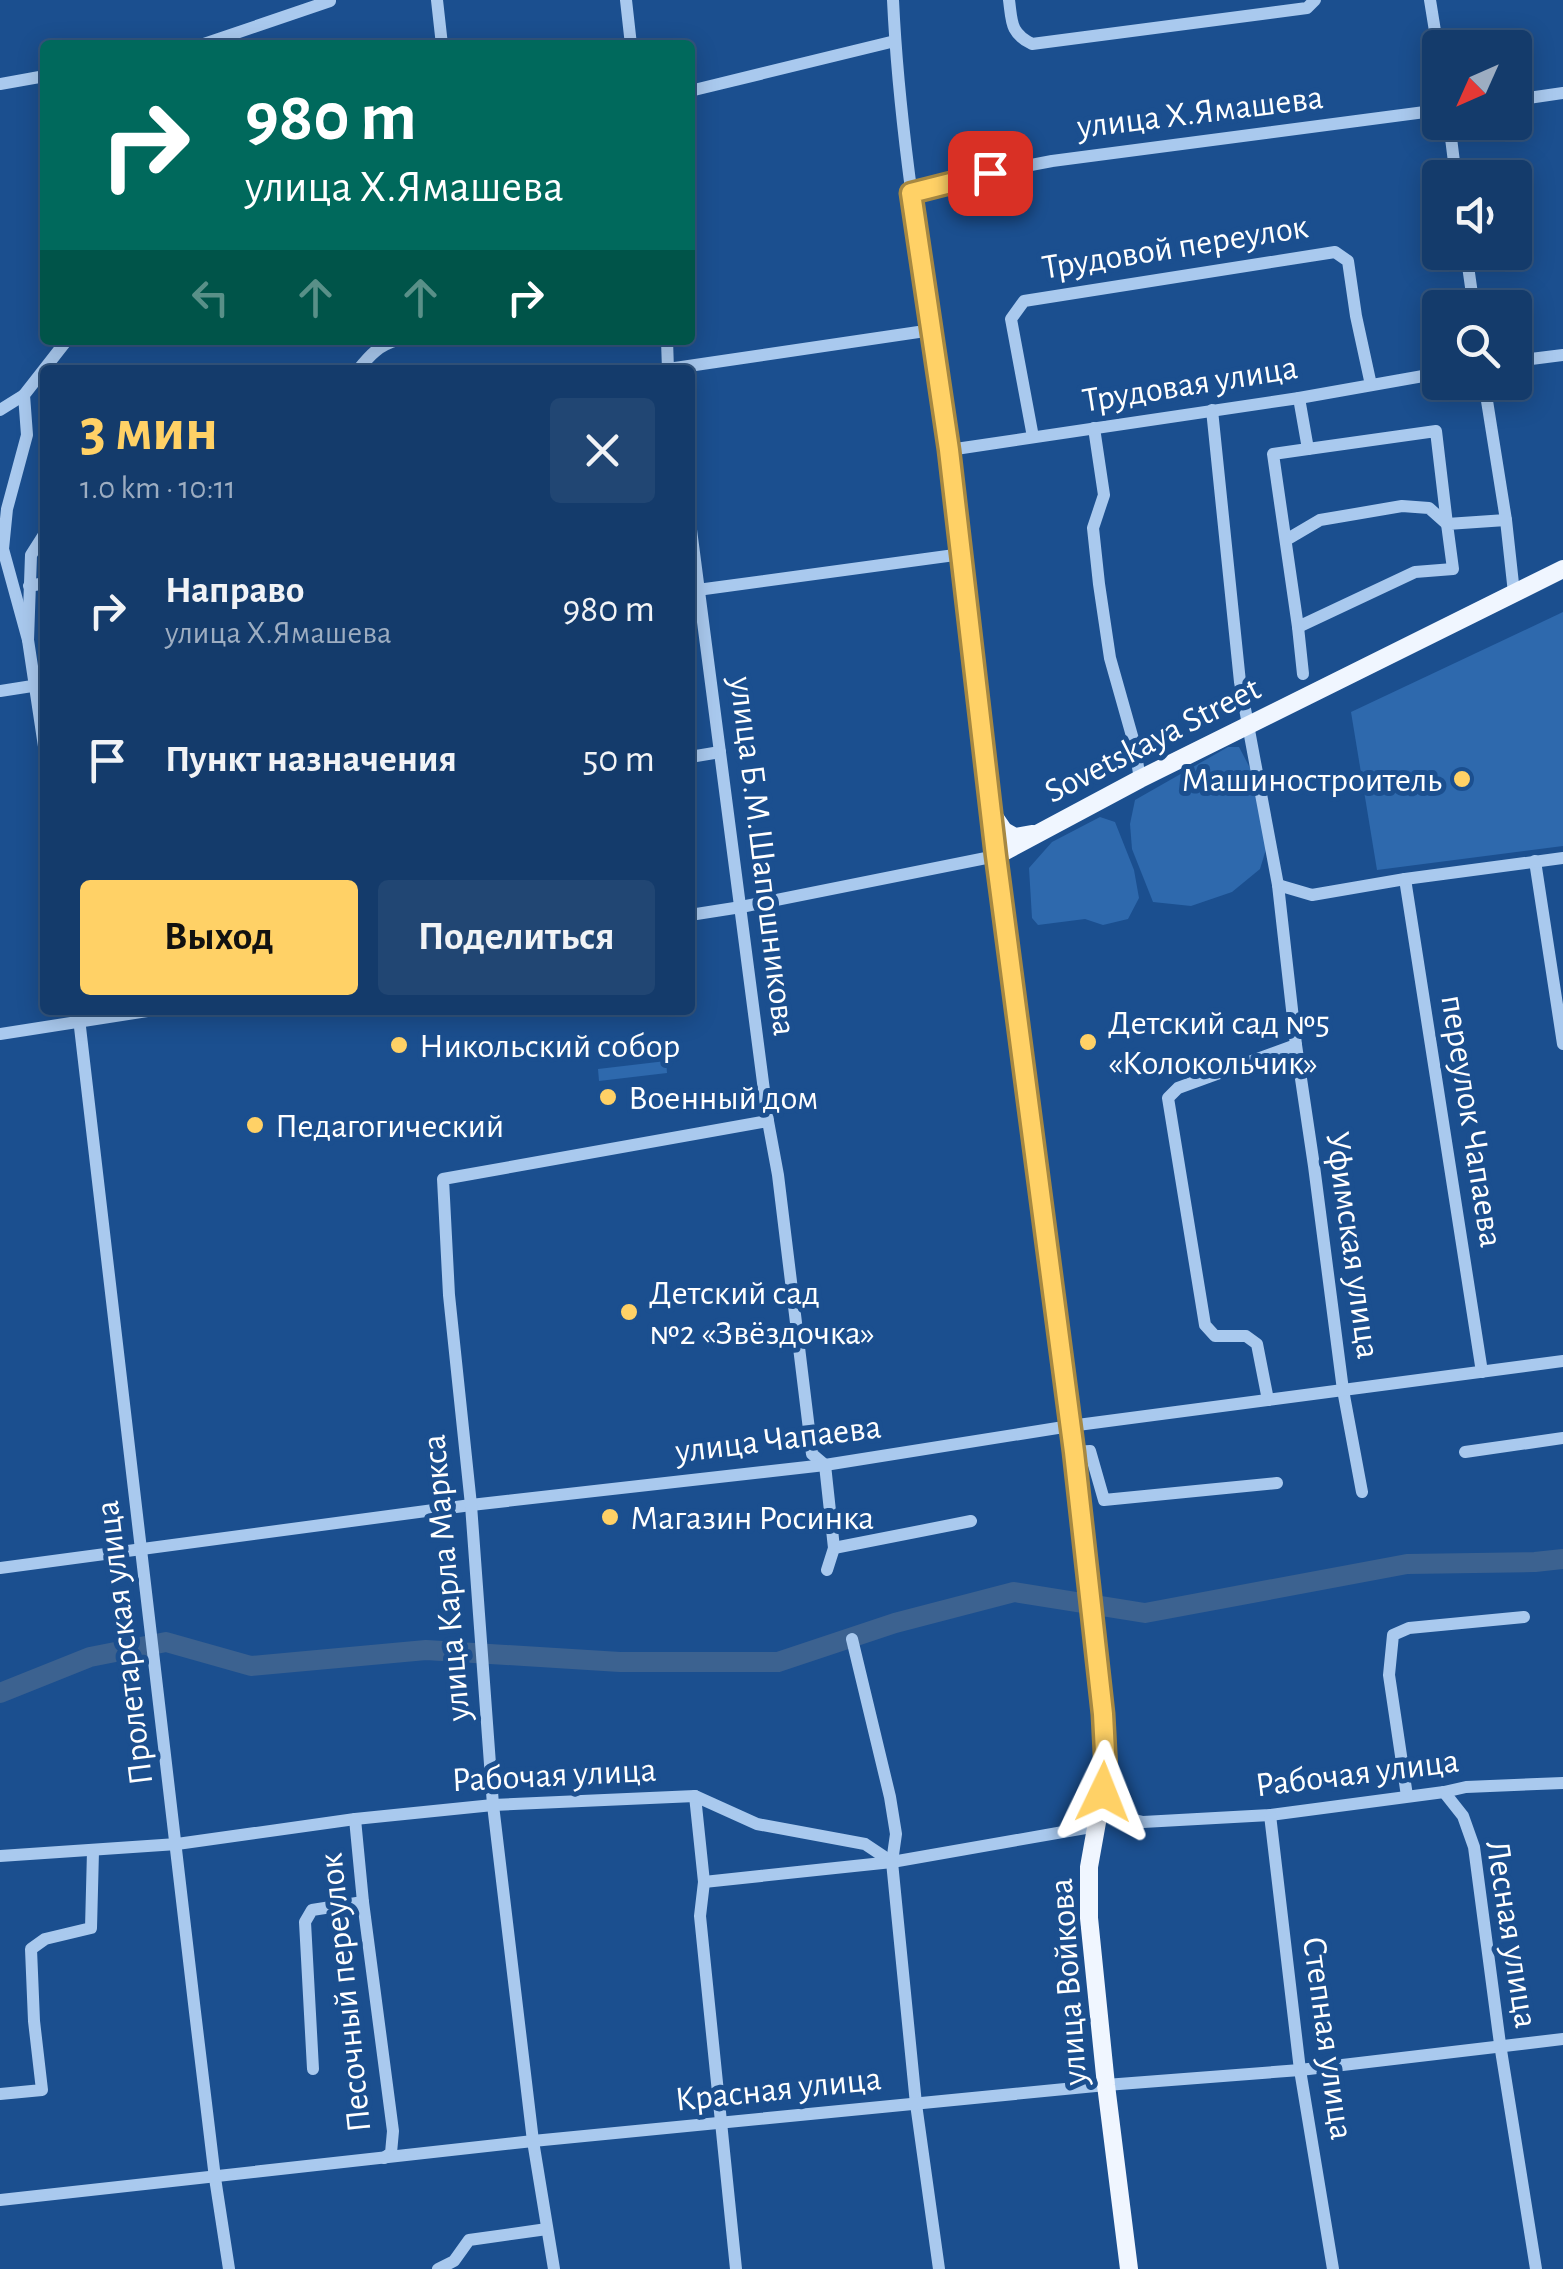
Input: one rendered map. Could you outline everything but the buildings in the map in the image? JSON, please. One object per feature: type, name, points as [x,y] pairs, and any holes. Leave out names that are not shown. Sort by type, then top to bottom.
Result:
[{"type":"main road","name":"Sovetskaya Street","points":[[996,856],[1140,779],[1563,568]]},
{"type":"main road","points":[[991,812],[1004,831],[1015,838],[1038,833]]},
{"type":"main road","points":[[1003,902],[1014,855],[1038,833]]},
{"type":"main road","name":"улица Войкова","points":[[996,856],[1074,1452],[1103,1714],[1106,1772],[1089,1867],[1089,1918],[1129,2269]]},
{"type":"street","points":[[437,0],[441,40]]},
{"type":"street","points":[[626,0],[630,40]]},
{"type":"street","name":"улица Войкова","points":[[892,0],[911,193],[949,450],[996,856]]},
{"type":"street","points":[[1009,0],[1018,38],[1032,44],[1308,8],[1315,0]]},
{"type":"street","points":[[1430,0],[1435,30]]},
{"type":"street","points":[[216,40],[330,2]]},
{"type":"street","points":[[695,91],[894,41]]},
{"type":"street","points":[[0,84],[40,77]]},
{"type":"street","points":[[1532,98],[1563,93]]},
{"type":"street","name":"улица Х.Ямашева","points":[[911,193],[1052,161],[1422,112]]},
{"type":"street","name":"Трудовой переулок","points":[[1033,437],[1012,319],[1024,301],[1335,252],[1348,261],[1371,385]]},
{"type":"street","points":[[695,366],[932,330]]},
{"type":"street","points":[[47,365],[63,345]]},
{"type":"street","points":[[363,365],[382,345]]},
{"type":"street","points":[[1532,359],[1563,356]]},
{"type":"street","points":[[0,410],[24,395],[40,375]]},
{"type":"street","name":"Трудовая улица","points":[[949,450],[1422,376]]},
{"type":"street","points":[[0,691],[40,684],[3,549],[7,508],[26,435],[24,395]]},
{"type":"street","points":[[1298,398],[1308,449]]},
{"type":"street","points":[[1487,400],[1514,593]]},
{"type":"street","name":"Уфимская улица","points":[[1212,410],[1240,682],[1278,885],[1342,1390],[1362,1492]]},
{"type":"street","points":[[1094,428],[1104,495],[1094,528],[1099,584],[1110,658],[1140,779]]},
{"type":"street","points":[[1298,627],[1415,572],[1453,569],[1436,431],[1273,454],[1303,674]]},
{"type":"street","points":[[1286,540],[1320,520],[1402,506],[1429,508],[1446,524],[1506,520]]},
{"type":"street","points":[[28,640],[31,555],[40,541]]},
{"type":"street","points":[[695,590],[962,554]]},
{"type":"street","points":[[29,586],[40,584]]},
{"type":"street","name":"улица Б.М.Шапошникова","points":[[695,590],[778,1175],[812,1454],[825,1465],[834,1548],[827,1570]]},
{"type":"street","points":[[695,756],[720,752]]},
{"type":"street","name":"Sovetskaya Street","points":[[695,915],[996,856]]},
{"type":"street","points":[[1278,885],[1312,895],[1563,858]]},
{"type":"street","points":[[1535,862],[1563,1044]]},
{"type":"street","name":"переулок Чапаева","points":[[1405,879],[1482,1372]]},
{"type":"street","points":[[0,1034],[79,1017]]},
{"type":"street","name":"Пролетарская улица","points":[[79,1017],[215,2178],[229,2269]]},
{"type":"street","points":[[1268,1400],[1258,1344],[1246,1336],[1215,1336],[1205,1325],[1168,1098],[1178,1088],[1296,1046]]},
{"type":"street","name":"улица Карла Маркса","points":[[554,2269],[534,2142],[493,1805],[472,1505],[449,1294],[444,1179],[768,1121]]},
{"type":"street","name":"улица Чапаева","points":[[0,1568],[472,1505],[825,1465],[1070,1426],[1563,1361]]},
{"type":"street","points":[[1465,1452],[1563,1438]]},
{"type":"street","name":"улица Войкова","points":[[1074,1452],[1090,1451],[1104,1500],[1277,1483]]},
{"type":"street","points":[[834,1548],[971,1521]]},
{"type":"street","points":[[1407,1796],[1388,1675],[1393,1634],[1408,1628],[1524,1617]]},
{"type":"street","points":[[852,1639],[896,1834],[892,1862],[916,2104],[939,2269]]},
{"type":"street","name":"Рабочая улица","points":[[0,1856],[177,1844],[355,1819],[493,1805],[695,1796],[756,1824],[865,1844],[892,1862],[1099,1819],[1142,1822],[1270,1814],[1466,1787],[1563,1783]]},
{"type":"street","name":"Лесная улица","points":[[1444,1792],[1462,1816],[1474,1846],[1536,2269]]},
{"type":"street","points":[[695,1796],[704,1882],[700,1916],[736,2269]]},
{"type":"street","name":"Степная улица","points":[[1270,1814],[1300,2070],[1334,2269]]},
{"type":"street","name":"Песочный переулок","points":[[355,1819],[393,2131],[391,2153],[384,2158]]},
{"type":"street","points":[[0,2094],[42,2090],[31,1949],[45,1939],[91,1928],[92,1851]]},
{"type":"street","points":[[704,1882],[892,1862]]},
{"type":"street","points":[[313,2069],[305,1922],[312,1910],[363,1902]]},
{"type":"street","name":"Красная улица","points":[[0,2200],[534,2142],[1106,2085],[1300,2070],[1563,2038]]},
{"type":"street","points":[[438,2269],[454,2260],[469,2240],[547,2229]]},
{"type":"shaded area","name":"Машиностроитель","points":[[1563,612],[1563,846],[1377,870],[1351,712]]},
{"type":"shaded area","points":[[1228,747],[1239,747],[1250,768],[1267,846],[1260,869],[1232,892],[1191,906],[1153,902],[1132,849],[1130,824],[1135,800]]},
{"type":"shaded area","points":[[1100,817],[1115,822],[1134,870],[1139,898],[1128,919],[1103,925],[1085,919],[1038,925],[1032,918],[1029,868],[1052,842]]},
{"type":"shaded area","points":[[666,1061],[667,1073],[599,1081],[598,1069]]},
{"type":"waterway","points":[[0,1693],[90,1657],[166,1642],[251,1666],[426,1650],[620,1662],[778,1662],[895,1623],[1014,1592],[1145,1613],[1407,1564],[1563,1559]]},
{"type":"place","name":"Машиностроитель","points":[[1462,779]]},
{"type":"place","name":"Детский сад №5 «Колокольчик»","points":[[1088,1042]]},
{"type":"place","name":"Никольский собор","points":[[399,1045]]},
{"type":"place","name":"Военный дом","points":[[608,1097]]},
{"type":"place","name":"Педагогический","points":[[255,1125]]},
{"type":"place","name":"Детский сад №2 «Звёздочка»","points":[[629,1312]]},
{"type":"place","name":"Магазин Росинка","points":[[610,1517]]},
{"type":"route","points":[[990,173],[911,193],[949,450],[996,856],[1074,1452],[1103,1714],[1103,1792]]}]
